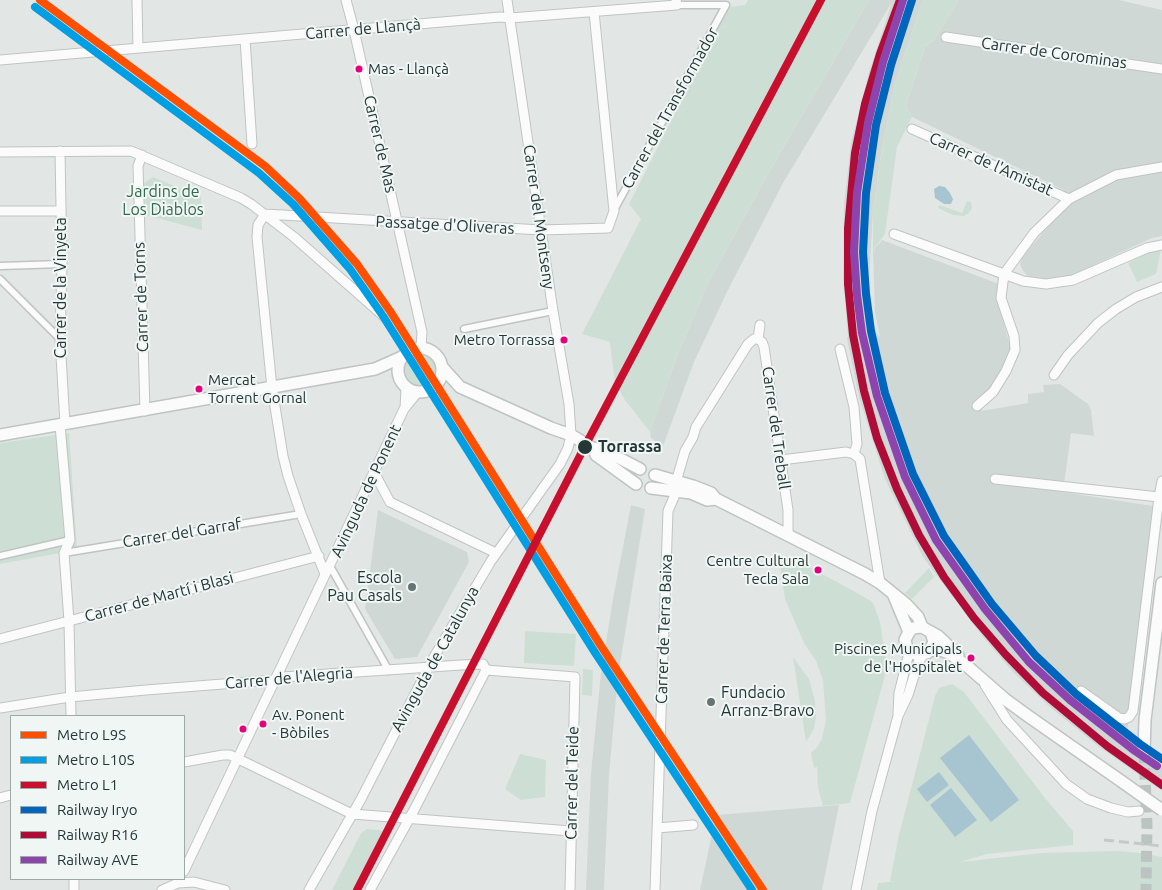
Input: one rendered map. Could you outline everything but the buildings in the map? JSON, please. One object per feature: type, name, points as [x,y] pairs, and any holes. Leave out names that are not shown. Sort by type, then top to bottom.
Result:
[{"type":"street","points":[[137,0],[138,48]]},
{"type":"street","name":"Carrer de Mas","points":[[346,0],[422,332],[417,348]]},
{"type":"street","name":"Carrer del Montseny","points":[[507,0],[552,310],[569,404],[571,435]]},
{"type":"street","name":"Carrer de Llançà","points":[[0,60],[500,17],[510,18],[594,12],[676,3],[726,5]]},
{"type":"street","name":"Carrer del Transformador","points":[[614,211],[723,15],[726,5]]},
{"type":"street","points":[[594,12],[614,211]]},
{"type":"street","name":"Carrer de Corominas","points":[[946,37],[1162,69]]},
{"type":"street","points":[[245,40],[252,144]]},
{"type":"street","name":"Carrer de l'Amistat","points":[[912,129],[1069,199]]},
{"type":"street","name":"Carrer de la Vinyeta","points":[[60,151],[62,264],[60,339],[70,540]]},
{"type":"street","points":[[0,152],[131,151],[241,198],[294,237],[396,326],[417,348],[432,352],[440,361],[442,367],[460,387]]},
{"type":"street","name":"Carrer de Torns","points":[[142,155],[138,166],[145,411]]},
{"type":"street","points":[[977,406],[993,392],[1006,371],[1015,350],[1014,336],[1000,298],[1004,274],[1034,233],[1069,199],[1116,175],[1162,167]]},
{"type":"street","points":[[0,211],[61,211]]},
{"type":"street","name":"Passatge d'Oliveras","points":[[265,214],[541,230],[608,228],[614,211]]},
{"type":"street","points":[[265,214],[258,225],[257,237],[272,388],[283,456],[301,514],[325,574]]},
{"type":"street","points":[[894,234],[1023,281],[1046,284],[1073,280],[1147,248],[1162,245]]},
{"type":"street","points":[[0,266],[62,264]]},
{"type":"street","points":[[0,278],[60,339]]},
{"type":"street","points":[[1054,375],[1068,355],[1098,323],[1136,297],[1162,287]]},
{"type":"street","points":[[464,329],[552,310]]},
{"type":"street","name":"Carrer del Treball","points":[[760,325],[758,339],[764,347],[788,510],[788,535]]},
{"type":"street","name":"Carrer de Terra Baixa","points":[[655,890],[668,511],[685,451],[696,427],[748,344],[758,339]]},
{"type":"street","points":[[0,436],[380,368],[417,348]]},
{"type":"street","points":[[840,349],[854,407],[857,444],[854,454]]},
{"type":"street","points":[[402,357],[398,370],[404,385]]},
{"type":"street","points":[[380,368],[390,373],[404,385],[418,392],[424,392],[435,386],[441,378],[442,367]]},
{"type":"street","name":"Avinguda de Ponent","points":[[404,385],[404,409]]},
{"type":"street","points":[[435,386],[460,387],[551,428],[571,435],[594,448],[600,448],[640,469]]},
{"type":"street","name":"Avinguda de Ponent","points":[[185,869],[325,574],[375,474],[404,409],[418,392]]},
{"type":"street","name":"Avinguda de Catalunya","points":[[309,890],[352,814],[428,668],[496,553],[560,464],[568,448],[571,435]]},
{"type":"street","points":[[594,448],[596,455],[636,484]]},
{"type":"street","points":[[781,460],[846,452],[854,454],[862,462],[880,583]]},
{"type":"street","points":[[375,474],[390,502],[496,553]]},
{"type":"street","points":[[655,475],[676,486]]},
{"type":"street","points":[[995,479],[1158,497]]},
{"type":"street","points":[[1080,691],[1119,718],[1125,719],[1133,710],[1158,497],[1162,481]]},
{"type":"street","points":[[651,488],[676,486],[701,488],[711,493],[716,499],[844,562],[880,583],[906,604],[918,617],[934,642],[918,663],[908,695],[898,716],[872,811],[856,890]]},
{"type":"street","name":"Carrer del Garraf","points":[[64,553],[301,514]]},
{"type":"street","points":[[70,540],[64,553],[69,621],[71,715]]},
{"type":"street","points":[[0,556],[70,540]]},
{"type":"street","name":"Carrer de Martí i Blasi","points":[[0,639],[319,556]]},
{"type":"street","points":[[330,566],[389,671]]},
{"type":"street","points":[[1144,752],[1145,720],[1162,583]]},
{"type":"street","points":[[893,594],[909,632]]},
{"type":"street","points":[[898,716],[899,692],[908,657],[905,640],[913,628],[926,630],[938,636],[956,652],[967,666]]},
{"type":"street","points":[[907,649],[914,654],[945,652],[967,666],[1028,716],[1162,810]]},
{"type":"street","name":"Carrer de l'Alegria","points":[[0,708],[70,697],[274,680],[283,677],[483,664],[486,670],[574,677]]},
{"type":"street","points":[[370,890],[486,670]]},
{"type":"street","name":"Carrer del Teide","points":[[570,890],[574,677]]},
{"type":"street","points":[[981,678],[1007,720],[1066,784],[1087,799],[1111,808],[1128,812],[1139,810]]},
{"type":"street","points":[[185,762],[227,754],[352,814],[571,831]]},
{"type":"street","points":[[657,828],[693,825]]},
{"type":"street","points":[[162,890],[177,884],[194,882],[225,890]]},
{"type":"shaded area","points":[[869,0],[924,0],[895,84],[881,154],[873,212],[869,280],[875,329],[880,338],[875,313],[873,251],[882,240],[999,284],[996,297],[1011,349],[981,411],[1028,403],[1028,394],[1044,392],[1043,385],[1060,384],[1088,404],[1091,410],[1094,436],[1071,433],[1063,492],[1153,506],[1126,742],[1162,768],[1162,791],[1098,746],[1050,707],[1013,672],[983,637],[923,557],[885,479],[859,397],[847,339],[843,277],[844,205],[851,143],[869,72],[892,2],[783,183],[727,292],[694,362],[663,446],[651,438],[650,432],[677,356],[709,281],[768,174]]},
{"type":"shaded area","points":[[959,0],[1119,0],[1162,10],[1162,236],[1152,238],[1070,276],[1047,281],[1028,276],[1023,271],[1020,264],[1022,257],[1068,204],[1064,190],[912,117],[906,106],[925,47],[934,40]]},
{"type":"shaded area","points":[[631,505],[645,509],[618,677],[609,775],[604,890],[586,890],[591,773],[601,673]]},
{"type":"shaded area","name":"Escola Pau Casals","points":[[378,510],[467,552],[469,562],[417,657],[395,659],[365,609]]},
{"type":"shaded area","points":[[839,805],[822,890],[700,890],[716,815]]},
{"type":"green space","points":[[748,0],[869,0],[768,174],[709,281],[677,356],[650,432],[625,400],[615,383],[610,342],[582,334],[641,219],[629,204],[729,7],[745,5]]},
{"type":"green space","points":[[924,0],[959,0],[934,40],[925,47],[906,106],[912,117],[897,147],[885,234],[873,251],[873,212],[881,154],[895,84]]},
{"type":"green space","name":"Jardins de Los Diablos","points":[[153,177],[201,197],[202,230],[146,215],[144,183]]},
{"type":"green space","points":[[967,201],[971,202],[972,208],[964,216],[953,215],[938,208],[939,205],[962,213]]},
{"type":"green space","points":[[1161,250],[1156,274],[1137,282],[1128,263],[1147,253]]},
{"type":"green space","points":[[420,355],[431,359],[435,370],[431,381],[420,385],[409,381],[405,370],[409,359]]},
{"type":"green space","points":[[69,433],[77,550],[0,564],[0,443]]},
{"type":"green space","points":[[786,555],[871,601],[880,622],[887,668],[850,803],[823,806],[818,788],[817,767],[814,768],[811,753],[822,739],[826,720],[823,680],[816,661],[804,643],[785,599],[779,560]]},
{"type":"green space","points":[[929,568],[934,577],[912,599],[905,593]]},
{"type":"green space","points":[[525,631],[576,634],[574,666],[524,663]]},
{"type":"green space","points":[[793,657],[809,679],[815,701],[816,717],[814,729],[806,742]]},
{"type":"green space","points":[[583,669],[593,670],[592,696],[582,695]]},
{"type":"green space","name":"Piscines Municipals de l'Hospitalet","points":[[952,684],[964,692],[1045,798],[1073,831],[1073,845],[987,854],[960,862],[1042,853],[1117,851],[1140,853],[1162,857],[1162,890],[877,890],[878,883],[897,881],[890,881],[899,835],[935,696],[939,688]]},
{"type":"green space","points":[[520,754],[546,760],[545,797],[521,800],[505,789]]},
{"type":"green space","points":[[367,829],[379,830],[383,834],[354,890],[332,890],[361,833]]},
{"type":"water","points":[[939,186],[945,187],[950,193],[953,199],[951,204],[944,204],[935,198],[934,189]]},
{"type":"water","points":[[969,735],[1019,800],[991,822],[940,758]]},
{"type":"water","points":[[939,772],[949,785],[927,802],[917,789]]},
{"type":"water","points":[[951,788],[977,820],[955,837],[930,805]]},
{"type":"tunnel","points":[[1144,752],[1147,825],[1146,890]]},
{"type":"railway","points":[[1104,840],[1162,846]]},
{"type":"metro line","name":"L9S","points":[[40,0],[265,166],[299,198],[357,264],[390,311],[601,646],[763,890]]},
{"type":"metro line","name":"L1","points":[[357,890],[585,446],[821,0]]},
{"type":"metro line","name":"L10S","points":[[35,7],[259,173],[293,204],[350,269],[383,316],[594,651],[752,890]]},
{"type":"rail line","name":"R16","points":[[900,0],[880,54],[865,104],[855,153],[848,228],[848,284],[853,335],[864,391],[877,438],[897,489],[919,535],[944,577],[974,618],[1006,655],[1043,693],[1107,746],[1162,785]]},
{"type":"rail line","name":"AVE","points":[[903,0],[883,62],[868,123],[857,193],[854,252],[857,295],[862,333],[877,396],[905,477],[936,540],[985,609],[1029,662],[1070,700],[1157,766]]},
{"type":"rail line","name":"Iryo","points":[[912,0],[891,65],[876,125],[866,193],[863,252],[866,294],[871,331],[885,393],[913,474],[944,536],[992,604],[1036,656],[1076,694],[1162,759]]},
{"type":"place","name":"Mas - Llançà","points":[[359,69]]},
{"type":"place","name":"Metro Torrassa","points":[[564,340]]},
{"type":"place","name":"Mercat Torrent Gornal","points":[[199,389]]},
{"type":"place","name":"Torrassa","points":[[585,447]]},
{"type":"place","name":"Centre Cultural Tecla Sala","points":[[818,570]]},
{"type":"place","name":"Escola Pau Casals","points":[[412,587]]},
{"type":"place","name":"Piscines Municipals de l'Hospitalet","points":[[971,658]]},
{"type":"place","name":"Fundacio Arranz-Bravo","points":[[711,702]]},
{"type":"place","name":"Av. Ponent - Bòbiles","points":[[263,724]]}]
